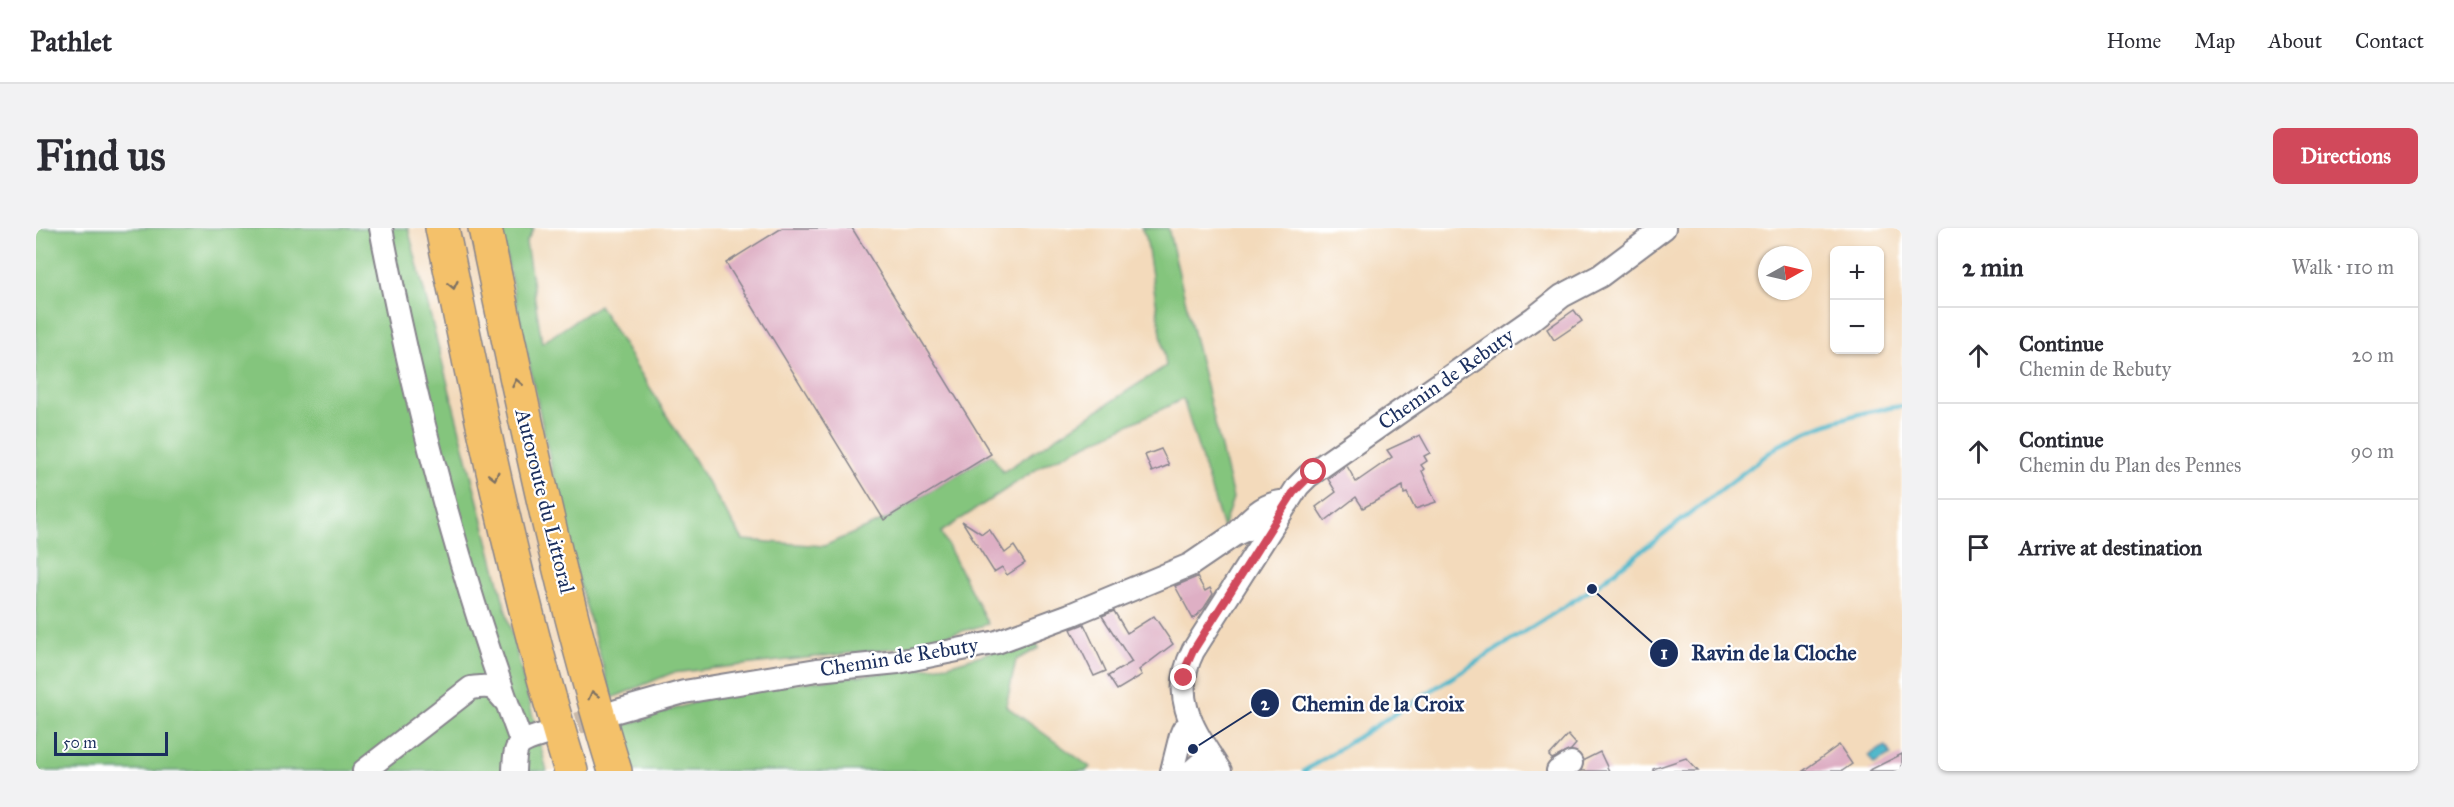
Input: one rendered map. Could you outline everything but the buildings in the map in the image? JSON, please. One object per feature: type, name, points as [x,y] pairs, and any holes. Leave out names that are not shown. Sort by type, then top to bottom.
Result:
[{"type":"highway","name":"Autoroute du Littoral","points":[[442,228],[486,445],[552,708],[571,771]]},
{"type":"highway","name":"Autoroute du Littoral","points":[[485,228],[529,438],[597,712],[615,771]]},
{"type":"street","points":[[381,228],[397,311],[438,486],[507,703]]},
{"type":"street","name":"Chemin de Rebuty","points":[[617,711],[684,692],[817,670],[898,662],[997,642],[1070,615],[1190,565],[1234,534],[1261,510],[1277,502],[1287,502],[1308,476],[1562,296],[1600,276],[1664,228]]},
{"type":"street","points":[[1192,771],[1215,763],[1192,724],[1183,697],[1188,660],[1287,502]]},
{"type":"street","name":"Chemin de Rebuty","points":[[1234,534],[1256,525],[1275,522]]},
{"type":"street","points":[[364,771],[471,688],[488,685],[495,688],[531,738],[516,747],[514,771]]},
{"type":"street","points":[[1172,771],[1180,735],[1192,724]]},
{"type":"green space","points":[[36,228],[408,228],[547,771],[36,771]]},
{"type":"green space","points":[[500,228],[534,228],[526,243],[542,343],[599,305],[743,540],[824,546],[884,520],[991,454],[1003,472],[1166,366],[1146,237],[1141,228],[1168,228],[1233,498],[1223,528],[1183,399],[1043,465],[941,532],[988,624],[905,647],[672,673],[612,698],[567,539]]},
{"type":"green space","points":[[1035,639],[1039,648],[1016,660],[1006,706],[1090,767],[1086,771],[633,771],[621,726],[730,691],[948,665]]},
{"type":"water","points":[[1886,746],[1891,755],[1874,764],[1868,755]]},
{"type":"waterway","points":[[1304,771],[1592,589],[1778,446],[1808,431],[1838,420],[1902,406]]},
{"type":"tunnel","points":[[546,733],[612,713]]},
{"type":"place","name":"Ravin de la Cloche","points":[[1592,589]]},
{"type":"place","name":"Chemin de la Croix","points":[[1193,749]]},
{"type":"route","points":[[1184,678],[1188,660],[1193,651],[1293,493],[1314,472]]}]
